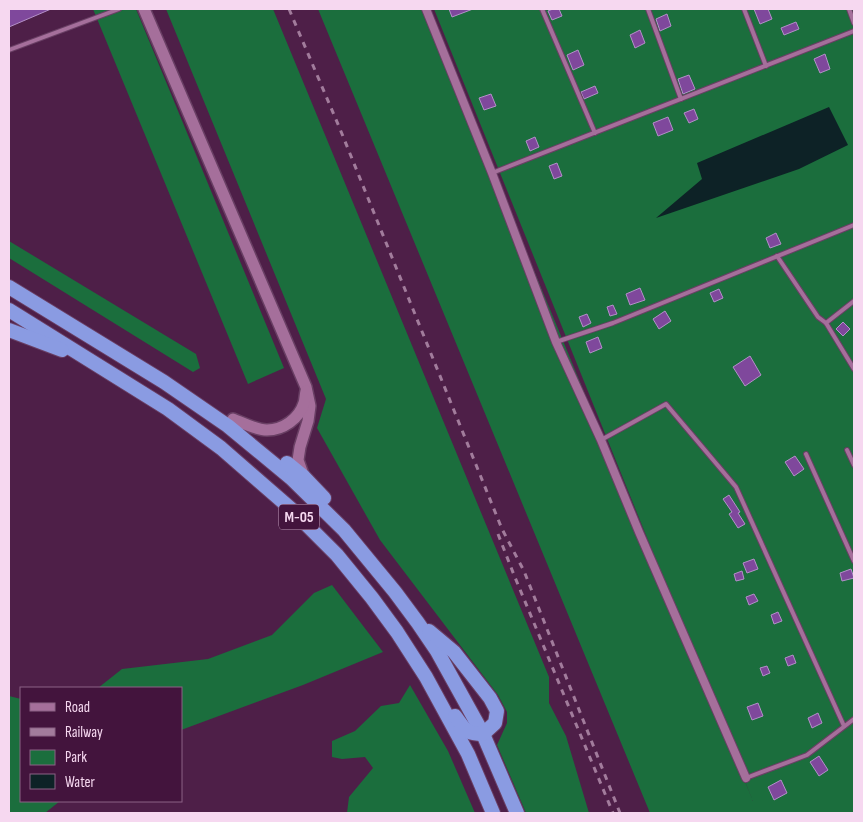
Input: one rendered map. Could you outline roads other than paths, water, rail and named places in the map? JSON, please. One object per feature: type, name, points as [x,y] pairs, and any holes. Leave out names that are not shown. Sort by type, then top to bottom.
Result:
[{"type":"highway","name":"М-05","points":[[9,287],[164,382],[228,426],[291,478],[344,530],[395,592],[437,652],[483,734],[517,813]]},
{"type":"highway","name":"М-05","points":[[9,310],[168,409],[221,448],[290,508],[337,555],[397,632],[426,677],[468,754],[493,813]]},
{"type":"highway","points":[[9,330],[91,361]]},
{"type":"highway","points":[[164,382],[205,399],[233,419],[304,477],[329,503],[344,530]]},
{"type":"highway","points":[[418,623],[454,652],[490,698],[497,711],[495,723],[483,734],[472,734],[465,730],[426,677]]},
{"type":"street","points":[[144,9],[306,387],[310,406],[298,460],[304,477]]},
{"type":"street","points":[[426,9],[492,173],[556,342],[602,440],[639,532],[746,778]]},
{"type":"street","points":[[233,419],[267,430],[288,424],[297,415],[304,403],[306,387]]},
{"type":"lane","points":[[9,50],[119,9]]},
{"type":"lane","points":[[542,9],[595,133]]},
{"type":"lane","points":[[648,9],[682,99]]},
{"type":"lane","points":[[744,9],[766,66]]},
{"type":"lane","points":[[848,9],[854,23]]},
{"type":"lane","points":[[492,173],[854,31]]},
{"type":"lane","points":[[556,342],[614,323],[854,225]]},
{"type":"lane","points":[[778,256],[818,317],[826,323],[854,369]]},
{"type":"lane","points":[[826,323],[854,301]]},
{"type":"lane","points":[[602,440],[666,404],[736,488],[844,726]]},
{"type":"lane","points":[[847,450],[854,465]]},
{"type":"lane","points":[[806,454],[854,561]]},
{"type":"lane","points":[[746,778],[807,754],[854,719]]},
{"type":"water","points":[[829,107],[848,145],[799,169],[656,218],[702,179],[697,163]]},
{"type":"railway","points":[[289,9],[340,129],[502,529],[524,571],[620,813]]},
{"type":"railway","points":[[498,534],[613,813]]}]
